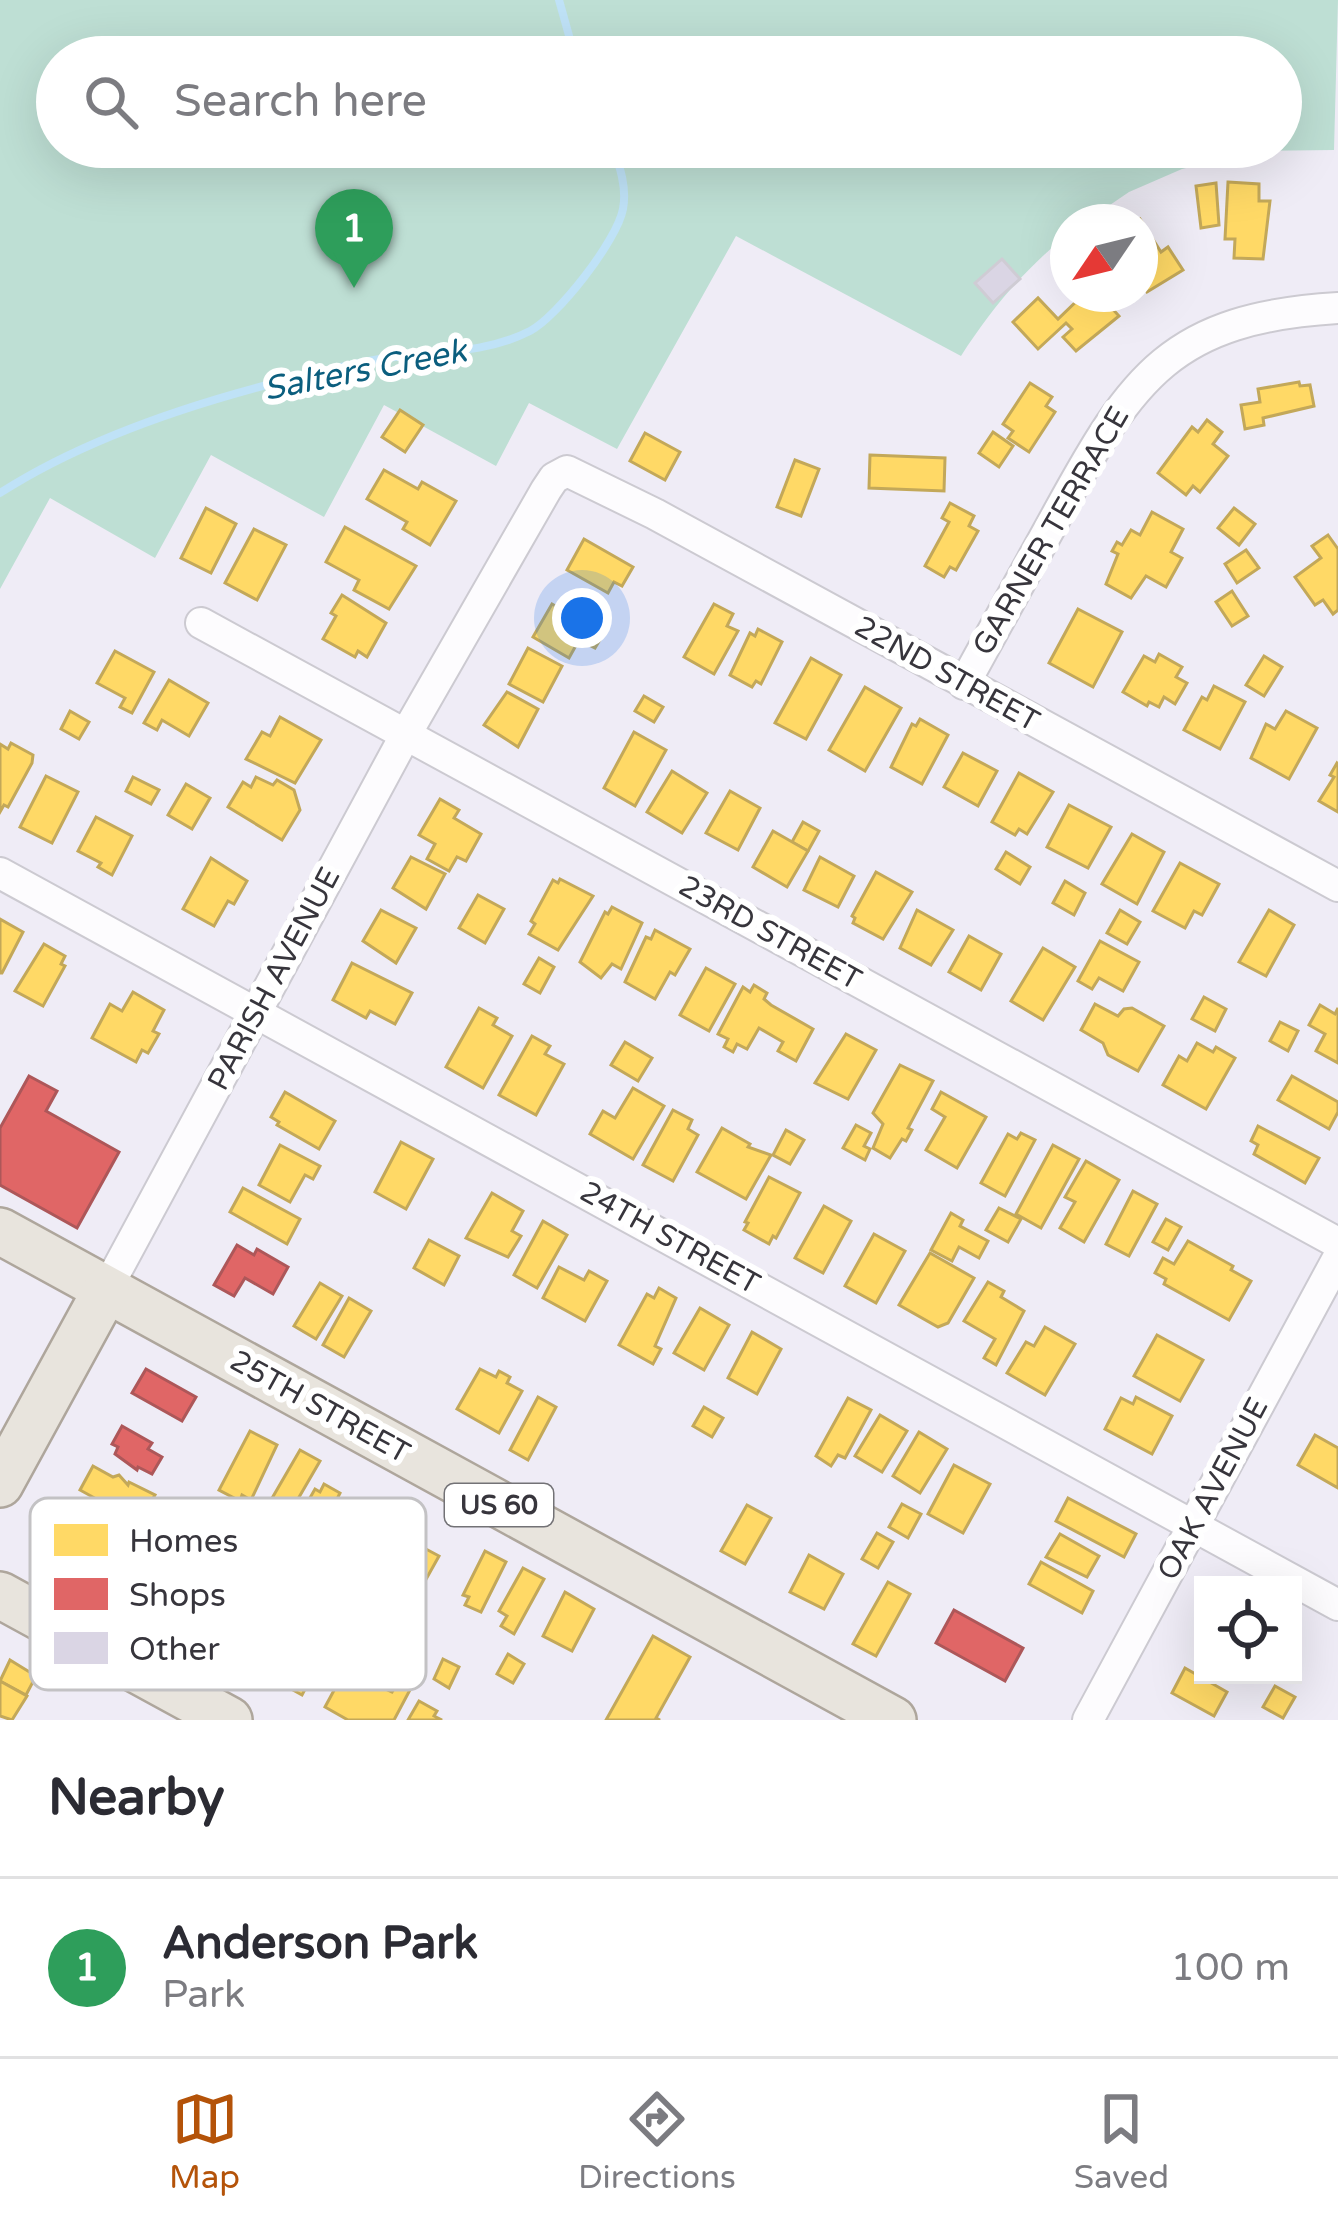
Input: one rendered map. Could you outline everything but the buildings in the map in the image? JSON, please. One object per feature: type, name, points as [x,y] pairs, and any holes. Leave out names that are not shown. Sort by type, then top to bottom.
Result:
[{"type":"main road","name":"25TH STREET","points":[[0,1231],[893,1720]]},
{"type":"main road","name":"PARISH AVENUE","points":[[0,1484],[106,1290]]},
{"type":"main road","points":[[0,1595],[30,1611]]},
{"type":"main road","points":[[174,1690],[229,1720]]},
{"type":"street","name":"GARNER TERRACE","points":[[964,684],[1106,427],[1146,378],[1204,337],[1240,321],[1278,311],[1338,308]]},
{"type":"street","name":"22ND STREET","points":[[554,478],[567,471],[580,475],[1338,886]]},
{"type":"street","name":"PARISH AVENUE","points":[[106,1290],[406,734],[554,478]]},
{"type":"street","name":"23RD STREET","points":[[202,623],[1338,1243]]},
{"type":"street","name":"24TH STREET","points":[[0,873],[1338,1604]]},
{"type":"street","name":"OAK AVENUE","points":[[1088,1720],[1338,1258]]},
{"type":"green space","points":[[0,0],[1338,0],[1334,150],[1302,150],[1302,36],[36,36],[36,168],[1186,168],[1111,204],[1050,204],[1050,250],[1010,290],[961,356],[736,236],[617,449],[529,403],[496,466],[384,405],[324,517],[211,455],[155,558],[50,498],[0,589]]},
{"type":"waterway","name":"Salters Creek","points":[[559,0],[569,36]]},
{"type":"waterway","name":"Salters Creek","points":[[0,493],[131,428],[226,396],[369,361],[491,345],[530,331],[555,311],[610,240],[623,209],[619,168]]},
{"type":"place","name":"Anderson Park","points":[[354,288]]}]
